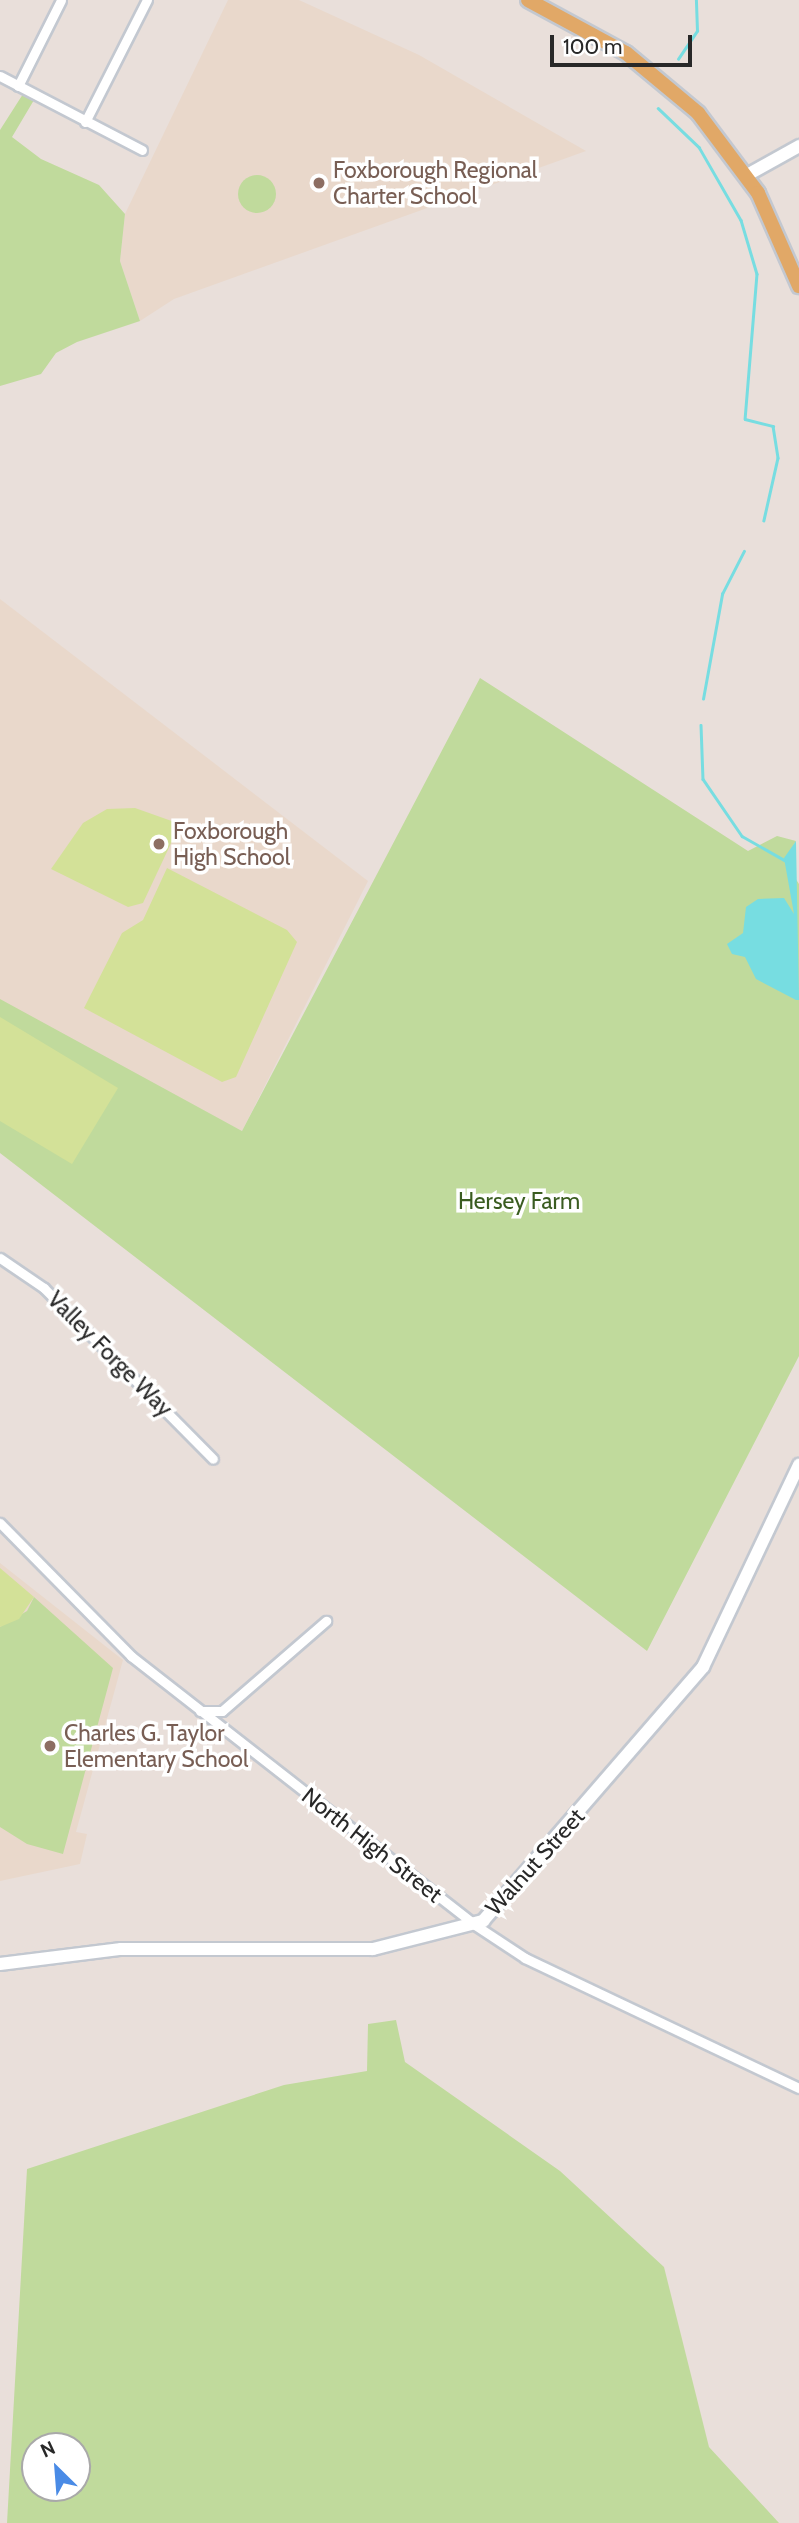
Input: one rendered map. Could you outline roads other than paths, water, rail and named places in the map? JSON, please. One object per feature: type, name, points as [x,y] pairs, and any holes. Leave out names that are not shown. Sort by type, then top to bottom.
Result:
[{"type":"main road","points":[[528,0],[654,73],[707,122],[747,175],[799,286]]},
{"type":"street","points":[[18,86],[61,0]]},
{"type":"street","points":[[85,122],[147,0]]},
{"type":"street","points":[[0,76],[142,150]]},
{"type":"street","points":[[747,175],[799,146]]},
{"type":"street","name":"Valley Forge Way","points":[[0,1258],[44,1288],[213,1459]]},
{"type":"street","name":"Walnut Street","points":[[0,1964],[121,1949],[373,1949],[475,1925],[505,1901],[703,1667],[799,1465]]},
{"type":"street","name":"North High Street","points":[[0,1523],[91,1620],[200,1711],[475,1925],[525,1958],[799,2088]]},
{"type":"street","points":[[200,1711],[222,1711],[326,1621]]},
{"type":"water","points":[[796,841],[799,1000],[756,979],[745,957],[732,954],[727,944],[743,933],[746,907],[758,899],[784,898],[794,914],[784,858]]},
{"type":"waterway","points":[[678,59],[697,31],[696,0]]},
{"type":"waterway","points":[[658,108],[699,147],[741,220],[757,274],[745,419],[773,426],[778,458],[764,520]]},
{"type":"waterway","points":[[703,699],[722,594],[744,551]]},
{"type":"waterway","points":[[701,725],[703,779],[742,836],[786,861]]},
{"type":"place","name":"Foxborough Regional Charter School","points":[[319,183]]},
{"type":"place","name":"Foxborough High School","points":[[159,844]]},
{"type":"place","name":"Charles G. Taylor Elementary School","points":[[50,1746]]},
{"type":"park label","name":"Hersey Farm","points":[[519,1201]]}]
